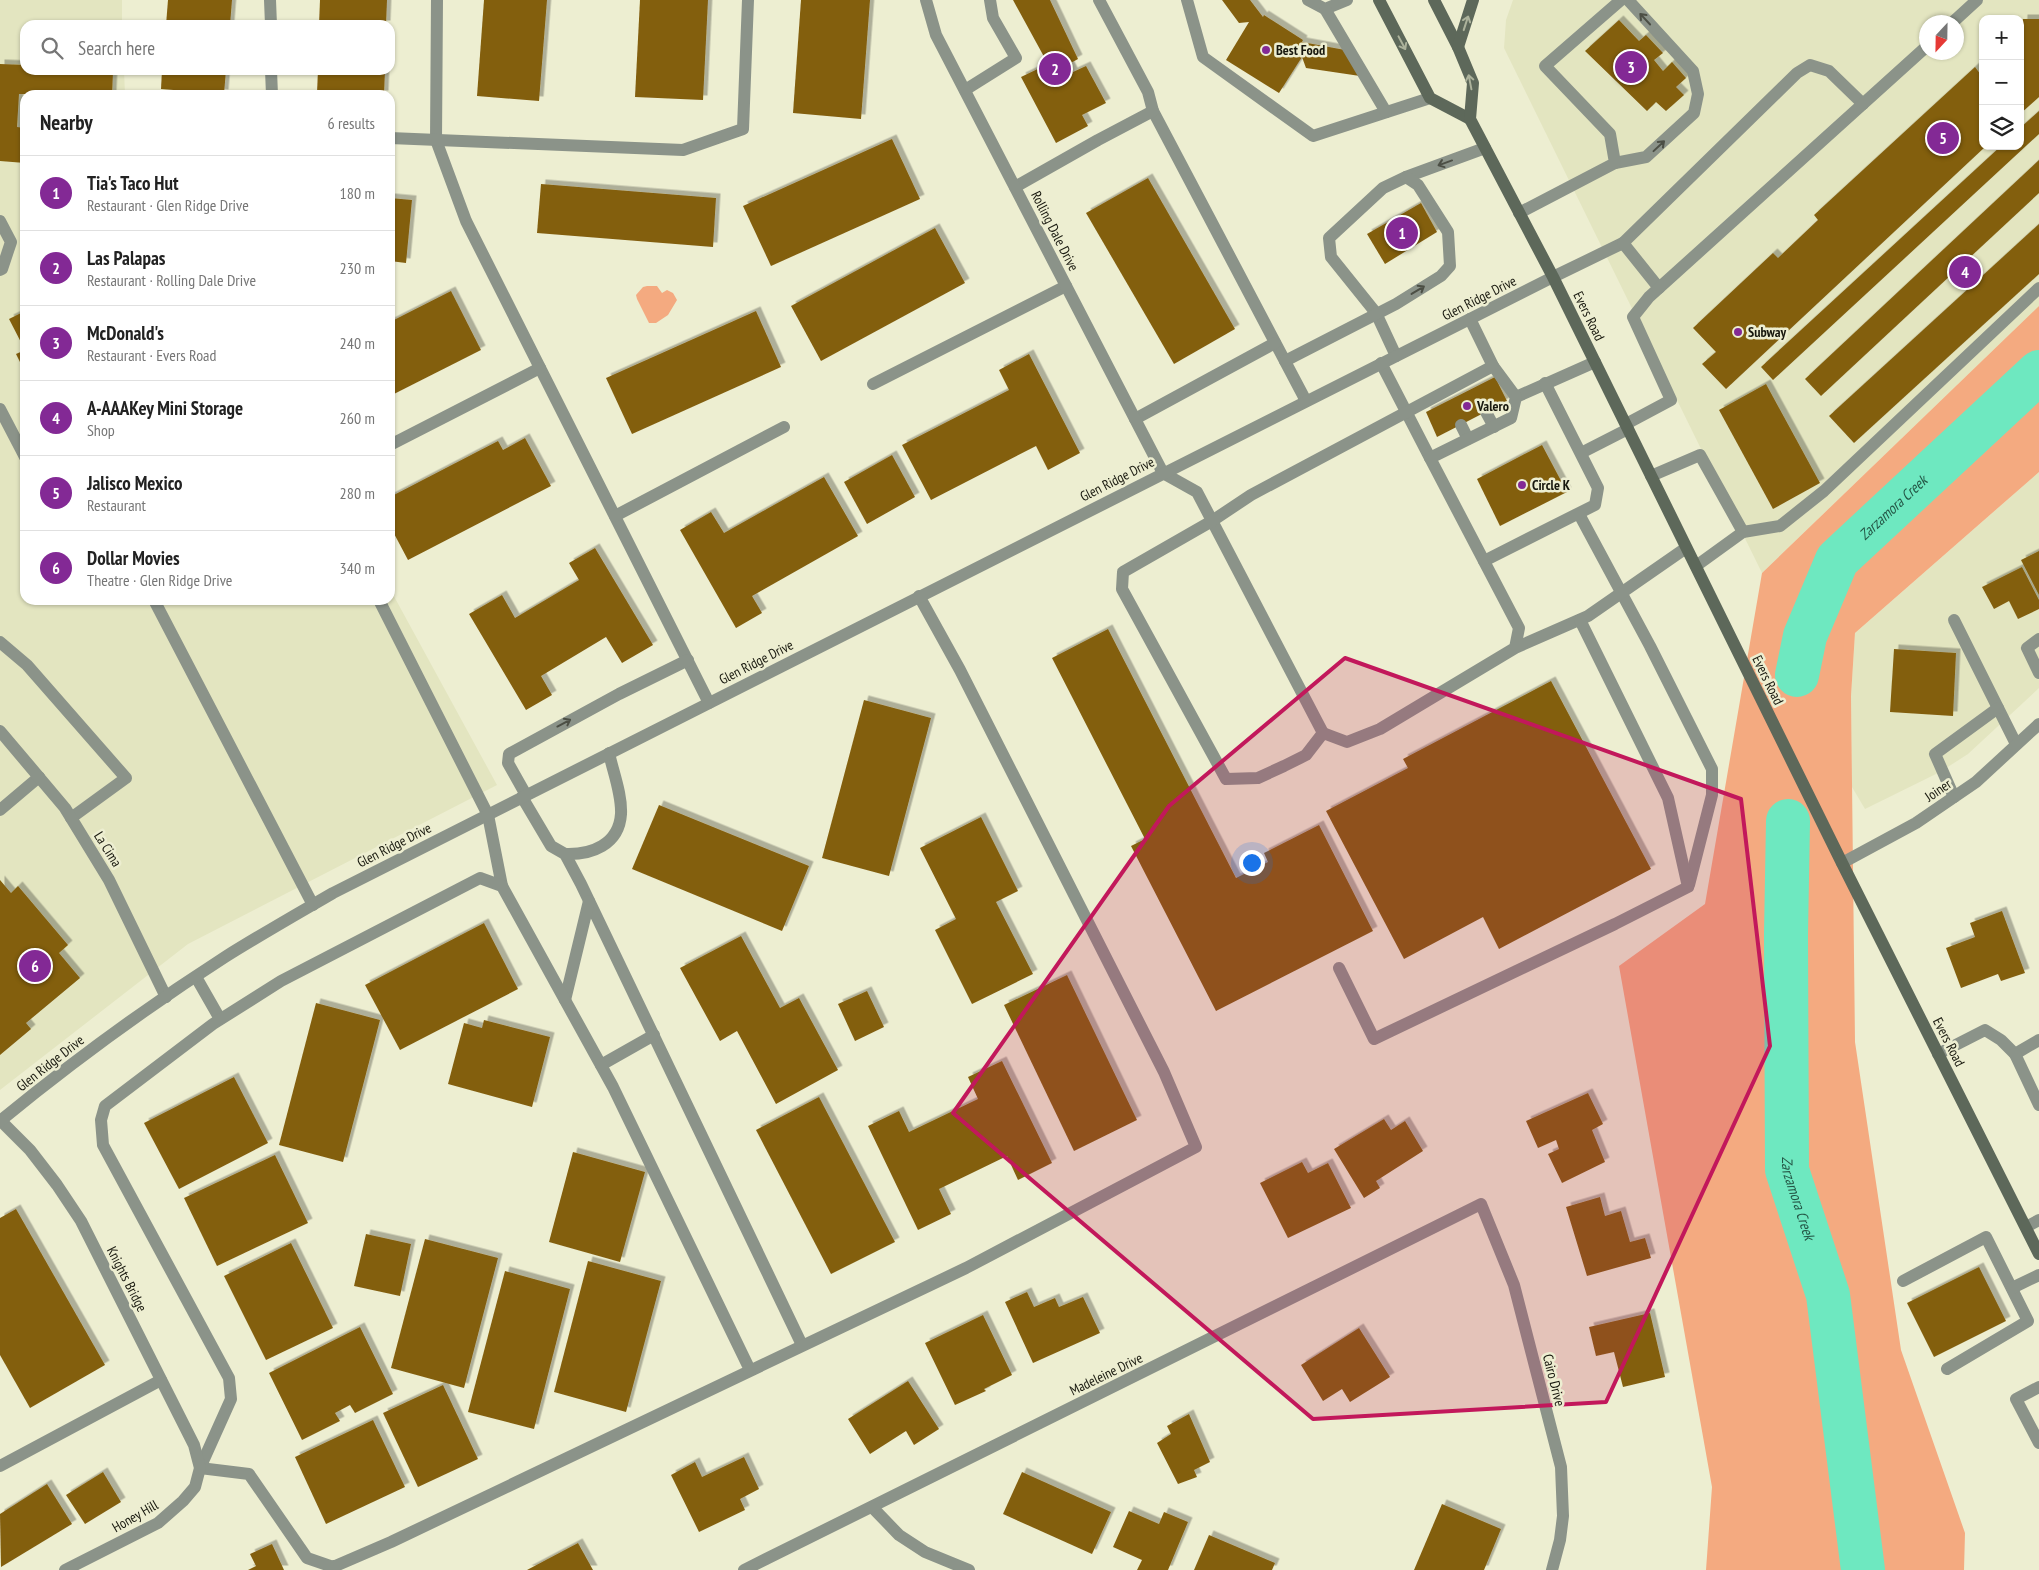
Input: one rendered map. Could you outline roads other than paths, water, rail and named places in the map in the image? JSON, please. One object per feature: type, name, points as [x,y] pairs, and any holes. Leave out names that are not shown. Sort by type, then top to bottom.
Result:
[{"type":"main road","points":[[1379,0],[1430,98],[1470,119],[1472,83],[1458,47],[1434,0]]},
{"type":"main road","points":[[1458,47],[1473,0]]},
{"type":"main road","name":"Evers Road","points":[[1470,119],[1553,277],[1842,863],[2039,1254]]},
{"type":"street","points":[[270,0],[271,20]]},
{"type":"street","points":[[437,0],[436,140],[466,221],[709,703]]},
{"type":"street","points":[[395,138],[683,150],[744,129],[748,0]]},
{"type":"street","name":"Rolling Dale Drive","points":[[926,0],[936,35],[1163,473]]},
{"type":"street","points":[[965,90],[1016,58],[993,18],[990,0]]},
{"type":"street","points":[[1099,0],[1148,92],[1153,112],[1306,401]]},
{"type":"street","points":[[1187,0],[1203,57],[1313,136],[1430,98]]},
{"type":"street","points":[[1308,0],[1325,9],[1386,112]]},
{"type":"street","points":[[1325,9],[1348,0]]},
{"type":"street","points":[[1615,163],[1610,134],[1546,66],[1620,0]]},
{"type":"street","points":[[1519,213],[1615,163],[1646,157],[1694,113],[1698,94],[1693,71],[1628,0]]},
{"type":"street","points":[[1961,15],[1977,0]]},
{"type":"street","points":[[1581,453],[1671,400],[1633,317],[1659,288],[1919,53]]},
{"type":"street","name":"Glen Ridge Drive","points":[[0,1121],[63,1071],[166,997],[225,957],[313,905],[488,814],[919,596],[1623,243],[1796,73],[1810,65],[1830,71],[1863,104]]},
{"type":"street","points":[[271,75],[272,90]]},
{"type":"street","points":[[1015,187],[1098,140],[1153,112]]},
{"type":"street","points":[[1396,356],[1376,314],[1331,256],[1329,238],[1383,188],[1406,177],[1485,148]]},
{"type":"street","points":[[1285,361],[1376,314],[1441,276],[1450,266],[1448,232],[1418,186],[1406,177]]},
{"type":"street","points":[[0,221],[11,242],[0,270]]},
{"type":"street","points":[[1623,243],[1659,288]]},
{"type":"street","points":[[873,384],[1066,286]]},
{"type":"street","points":[[1696,566],[1743,532],[1780,526],[1824,491],[2039,288]]},
{"type":"street","points":[[1430,458],[1511,418],[1516,397],[1493,366],[1470,319]]},
{"type":"street","points":[[1135,419],[1275,344]]},
{"type":"street","points":[[1516,397],[1595,362]]},
{"type":"street","points":[[1381,363],[1519,628],[1515,648]]},
{"type":"street","points":[[1322,733],[1306,755],[1258,778],[1226,779],[1122,589],[1123,572],[1212,521],[1251,495],[1405,411],[1446,396],[1471,383],[1493,366]]},
{"type":"street","points":[[395,442],[540,368]]},
{"type":"street","points":[[1484,561],[1595,505],[1598,488],[1546,383]]},
{"type":"street","points":[[0,409],[20,447]]},
{"type":"street","points":[[1486,412],[1494,427]]},
{"type":"street","points":[[1461,425],[1468,439]]},
{"type":"street","points":[[615,516],[784,427]]},
{"type":"street","points":[[1651,476],[1700,455],[1743,532]]},
{"type":"street","points":[[1163,473],[1197,492],[1322,733],[1346,742],[1380,729],[1515,648],[1580,620],[1621,594],[1686,548]]},
{"type":"street","points":[[1339,968],[1374,1039],[1688,887],[1712,795],[1712,769],[1650,646],[1579,514]]},
{"type":"street","points":[[200,1468],[249,1474],[307,1558],[333,1567],[391,1542],[966,1268],[1196,1147],[1164,1072],[960,670],[919,596]]},
{"type":"street","points":[[157,605],[313,905]]},
{"type":"street","points":[[382,605],[488,814],[502,886],[601,1065],[750,1370]]},
{"type":"street","points":[[1580,620],[1668,798],[1688,887]]},
{"type":"street","points":[[1954,620],[2016,744]]},
{"type":"street","points":[[2039,639],[2027,648],[2039,672]]},
{"type":"street","points":[[0,642],[27,665],[126,778],[71,818]]},
{"type":"street","points":[[609,753],[620,799],[621,815],[617,830],[609,842],[594,851],[582,855],[565,854],[551,846],[508,762],[509,754],[619,694],[688,660]]},
{"type":"street","points":[[1954,797],[1935,754],[1998,708]]},
{"type":"street","name":"Joiner","points":[[1842,863],[1916,823],[1976,782],[2039,724]]},
{"type":"street","name":"La Cima","points":[[0,731],[71,818],[109,880],[166,997]]},
{"type":"street","points":[[0,810],[39,777]]},
{"type":"street","points":[[565,854],[802,1345]]},
{"type":"street","name":"Honey Hill","points":[[65,1570],[158,1523],[183,1501],[195,1487],[200,1468],[231,1399],[229,1378],[103,1145],[101,1120],[105,1106],[220,1019],[281,981],[480,878],[502,886]]},
{"type":"street","points":[[565,1000],[589,901]]},
{"type":"street","points":[[196,977],[220,1019]]},
{"type":"street","points":[[1938,1054],[1985,1030],[2001,1040],[2015,1054],[2039,1105]]},
{"type":"street","points":[[601,1065],[654,1035]]},
{"type":"street","points":[[2015,1054],[2039,1040]]},
{"type":"street","name":"Knights Bridge","points":[[0,1121],[36,1157],[80,1221],[194,1445],[200,1468]]},
{"type":"street","name":"Madeleine Drive","points":[[744,1570],[1481,1204]]},
{"type":"street","name":"Cairo Drive","points":[[1481,1204],[1514,1285],[1560,1467],[1563,1516],[1560,1540],[1552,1570]]},
{"type":"street","points":[[2026,1227],[2039,1220]]},
{"type":"street","points":[[1903,1281],[1986,1237],[2012,1288],[2028,1321],[1947,1369]]},
{"type":"street","points":[[2012,1288],[2039,1274]]},
{"type":"street","points":[[1,1463],[161,1380]]},
{"type":"street","points":[[2039,1387],[2016,1399],[2039,1443]]},
{"type":"street","points":[[872,1507],[899,1534],[925,1552],[969,1570]]},
{"type":"waterway","name":"Zarzamora Creek","points":[[1797,675],[1805,636],[1837,560],[2039,372]]},
{"type":"waterway","name":"Zarzamora Creek","points":[[1788,821],[1786,934],[1787,1170],[1828,1295],[1863,1570]]},
{"type":"place","name":"Best Food","points":[[1266,50]]},
{"type":"place","name":"McDonald's","points":[[1631,67]]},
{"type":"place","name":"Las Palapas","points":[[1055,69]]},
{"type":"place","name":"Jalisco Mexico","points":[[1943,138]]},
{"type":"place","name":"Tia's Taco Hut","points":[[1402,233]]},
{"type":"place","name":"A-AAAKey Mini Storage","points":[[1965,272]]},
{"type":"place","name":"Subway","points":[[1738,332]]},
{"type":"place","name":"Valero","points":[[1467,406]]},
{"type":"place","name":"Circle K","points":[[1522,485]]},
{"type":"place","name":"Dollar Movies","points":[[35,966]]}]
